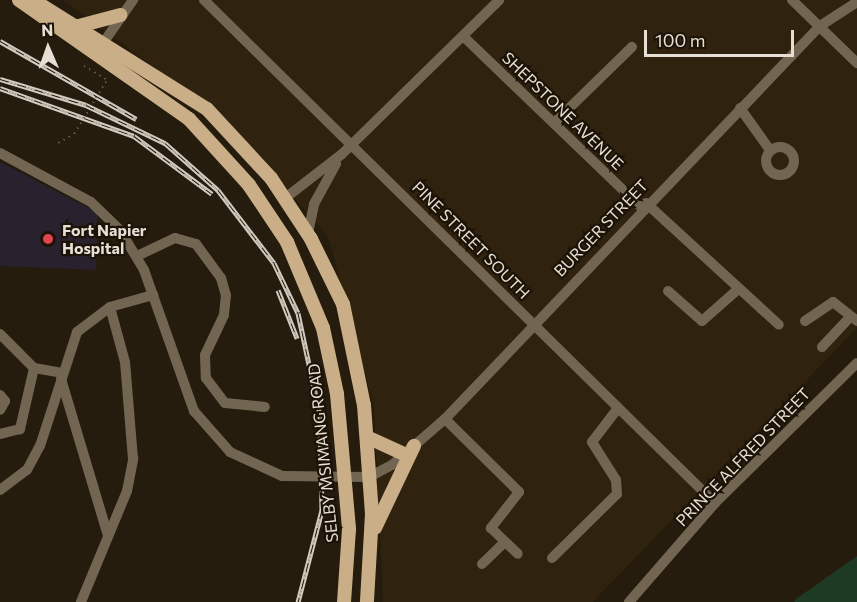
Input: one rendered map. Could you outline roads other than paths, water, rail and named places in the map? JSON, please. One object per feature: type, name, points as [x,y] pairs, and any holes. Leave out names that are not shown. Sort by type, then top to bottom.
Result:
[{"type":"main road","name":"SELBY MSIMANG ROAD","points":[[19,0],[207,109],[284,199],[308,234],[343,304],[367,437],[371,537],[367,602]]},
{"type":"main road","name":"SELBY MSIMANG ROAD","points":[[33,0],[75,27],[189,119],[249,185],[287,242],[330,358],[350,557],[344,602]]},
{"type":"main road","points":[[75,27],[120,15]]},
{"type":"main road","points":[[367,437],[409,450],[371,537]]},
{"type":"street","points":[[99,48],[120,15],[133,0]]},
{"type":"street","name":"PINE STREET SOUTH","points":[[204,0],[353,143],[715,503]]},
{"type":"street","points":[[792,0],[857,63]]},
{"type":"street","points":[[284,199],[342,154],[497,1]]},
{"type":"street","name":"BURGER STREET","points":[[369,477],[409,450],[445,418],[531,322],[820,26],[857,2]]},
{"type":"street","name":"SHEPSTONE AVENUE","points":[[463,36],[736,291],[779,325]]},
{"type":"street","points":[[554,123],[632,47]]},
{"type":"street","points":[[740,108],[771,150]]},
{"type":"street","points":[[0,153],[105,212],[137,256],[153,296],[183,388],[218,441],[273,473],[344,480],[369,477]]},
{"type":"street","points":[[308,234],[314,204],[342,154]]},
{"type":"street","points":[[137,256],[175,238],[196,244],[221,278],[226,295],[224,315],[205,355],[206,378],[225,403],[265,407]]},
{"type":"street","points":[[668,291],[702,321],[736,291]]},
{"type":"street","points":[[0,490],[34,460],[77,332],[110,308],[153,296]]},
{"type":"street","points":[[805,321],[829,302],[854,319],[822,347]]},
{"type":"street","points":[[81,602],[131,474],[133,442],[125,362],[110,308]]},
{"type":"street","points":[[0,334],[34,368],[61,376]]},
{"type":"street","name":"PRINCE ALFRED STREET","points":[[629,602],[715,503],[857,363]]},
{"type":"street","points":[[0,434],[20,429],[34,368]]},
{"type":"street","points":[[61,376],[108,536]]},
{"type":"street","points":[[0,395],[5,401],[0,410]]},
{"type":"street","points":[[552,558],[617,494],[616,480],[592,442],[618,408]]},
{"type":"street","points":[[445,418],[519,492],[491,528],[518,554]]},
{"type":"street","points":[[482,564],[504,543]]},
{"type":"railway","points":[[0,41],[136,119]]},
{"type":"railway","points":[[0,79],[86,105],[165,143],[218,190],[274,263],[298,313],[320,416],[322,510],[298,602]]},
{"type":"railway","points":[[0,88],[134,136],[212,194]]},
{"type":"railway","points":[[278,290],[297,338]]},
{"type":"place","name":"Fort Napier Hospital","points":[[48,239]]}]
